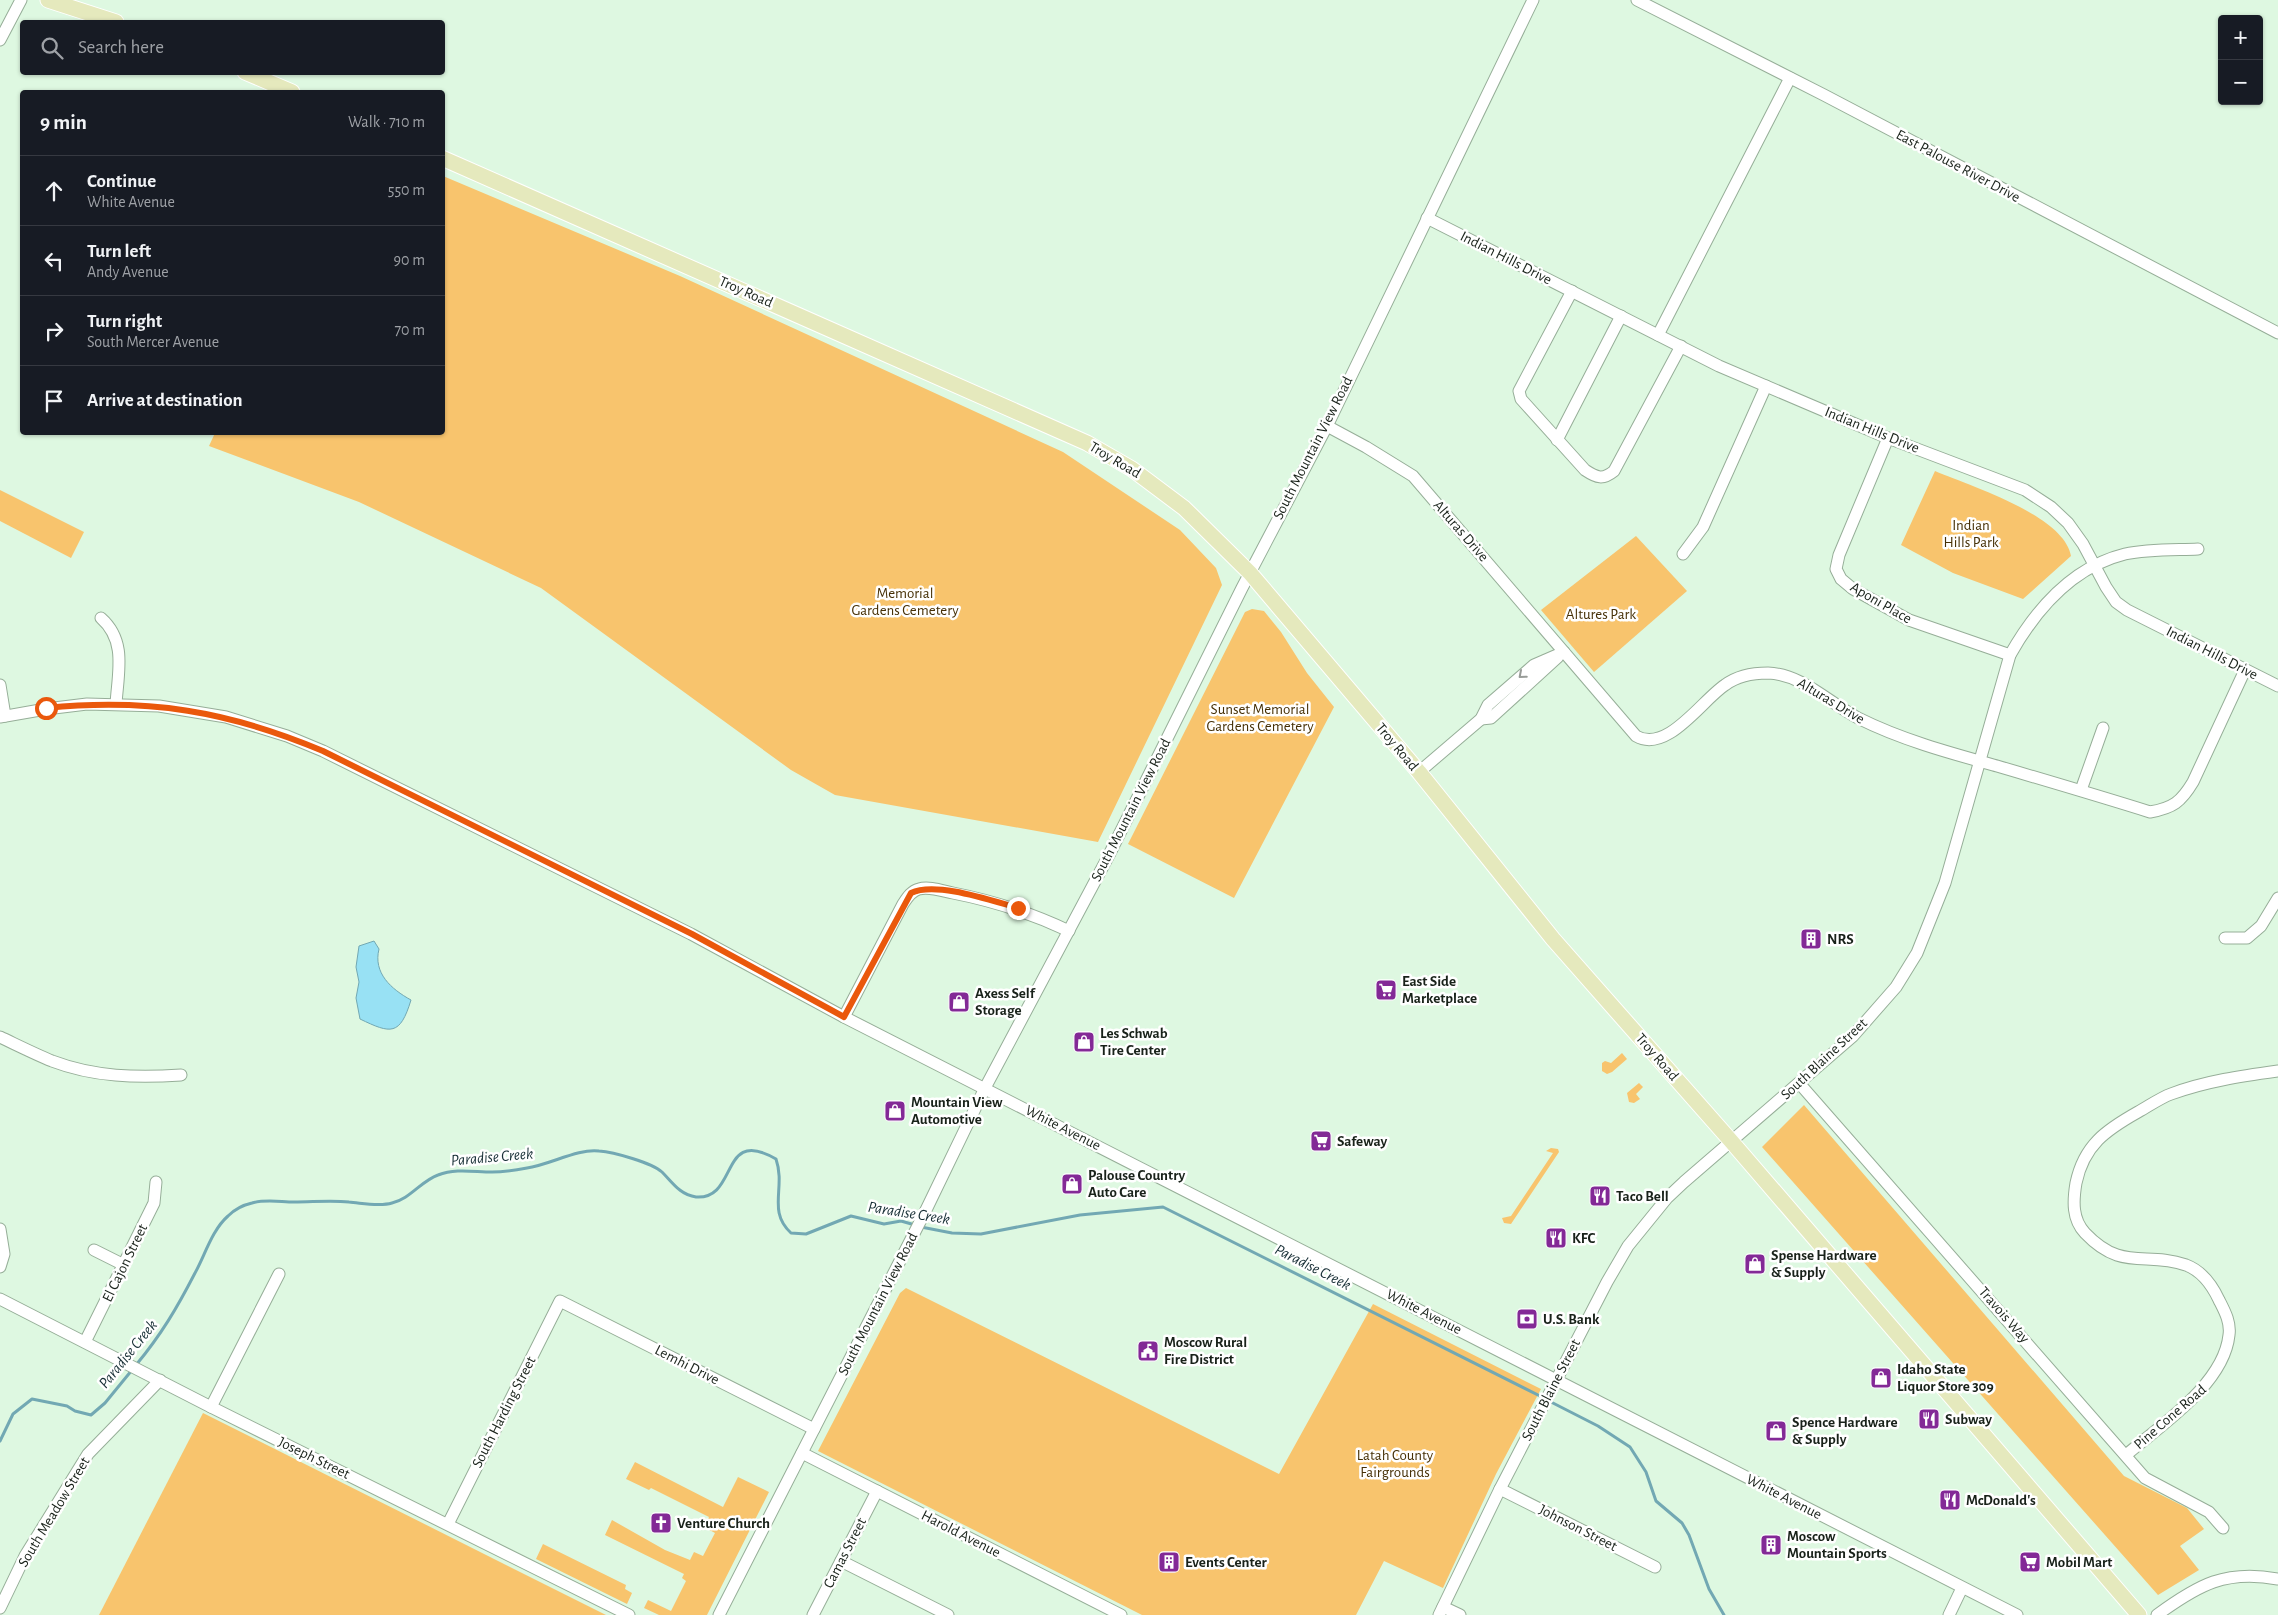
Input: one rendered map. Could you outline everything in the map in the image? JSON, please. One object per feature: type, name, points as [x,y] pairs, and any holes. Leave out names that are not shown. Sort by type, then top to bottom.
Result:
[{"type":"main road","points":[[48,0],[110,20]]},
{"type":"main road","points":[[252,75],[287,90]]},
{"type":"main road","name":"Troy Road","points":[[445,159],[1087,443],[1132,469],[1184,508],[1250,573],[1419,772],[1553,939],[1731,1142],[2139,1615]]},
{"type":"street","points":[[0,40],[21,0]]},
{"type":"street","name":"South Mountain View Road","points":[[719,1615],[926,1210],[985,1088],[1109,855],[1250,573],[1327,426],[1533,0]]},
{"type":"street","name":"East Palouse River Drive","points":[[1637,0],[2278,333]]},
{"type":"street","points":[[1658,334],[1790,78]]},
{"type":"street","name":"Indian Hills Drive","points":[[1427,218],[1719,366],[1888,438],[2031,494],[2051,507],[2068,522],[2083,544],[2116,602],[2127,610],[2278,686]]},
{"type":"street","points":[[1572,291],[1519,391],[1521,399],[1557,440],[1585,470],[1596,478],[1606,478],[1614,471],[1681,346]]},
{"type":"street","points":[[1557,440],[1621,316]]},
{"type":"street","points":[[1683,554],[1703,527],[1766,386]]},
{"type":"street","name":"Alturas Drive","points":[[1327,426],[1380,455],[1413,476],[1636,736],[1643,740],[1658,740],[1674,731],[1726,684],[1744,675],[1768,673],[1791,677],[1874,726],[1980,762],[2081,790],[2150,812],[2167,809],[2183,798],[2193,782],[2245,670]]},
{"type":"street","name":"Aponi Place","points":[[1888,438],[1839,555],[1836,569],[1841,579],[1853,589],[1909,620],[1991,650],[2010,654]]},
{"type":"street","name":"South Blaine Street","points":[[1441,1611],[1554,1383],[1628,1246],[1667,1198],[1853,1036],[1896,988],[1917,953],[1945,883],[2010,654],[2026,626],[2068,582],[2094,566],[2126,554],[2198,549]]},
{"type":"street","points":[[101,618],[112,629],[119,646],[116,704]]},
{"type":"street","points":[[1419,772],[1481,719],[1491,718],[1564,652]]},
{"type":"street","points":[[0,685],[3,716]]},
{"type":"street","name":"White Avenue","points":[[3,716],[46,708],[116,704],[159,706],[226,717],[279,733],[323,751],[692,934],[844,1017],[1554,1383],[2017,1615]]},
{"type":"street","points":[[2081,790],[2103,728]]},
{"type":"street","points":[[844,1017],[908,897],[920,888],[936,889],[1018,908],[1069,931]]},
{"type":"street","points":[[2225,938],[2247,938],[2261,926],[2278,898]]},
{"type":"street","points":[[0,1037],[53,1061],[87,1070],[128,1077],[181,1075]]},
{"type":"street","name":"Pine Cone Road","points":[[2126,1455],[2209,1383],[2222,1361],[2230,1334],[2227,1315],[2214,1290],[2201,1272],[2186,1265],[2167,1261],[2139,1260],[2115,1256],[2084,1232],[2075,1216],[2073,1200],[2078,1176],[2089,1151],[2099,1138],[2112,1127],[2170,1094],[2223,1079],[2278,1071]]},
{"type":"street","name":"Travois Way","points":[[1799,1083],[2146,1478],[2209,1512],[2223,1528]]},
{"type":"street","name":"El Cajon Street","points":[[85,1342],[154,1203],[156,1182]]},
{"type":"street","points":[[0,1229],[4,1254],[0,1267]]},
{"type":"street","points":[[94,1250],[124,1265]]},
{"type":"street","points":[[211,1407],[279,1274]]},
{"type":"street","name":"Joseph Street","points":[[0,1298],[211,1407],[629,1615]]},
{"type":"street","name":"Lemhi Drive","points":[[560,1301],[814,1429]]},
{"type":"street","name":"South Harding Street","points":[[448,1524],[560,1301]]},
{"type":"street","name":"South Meadow Street","points":[[0,1608],[25,1556],[88,1454],[160,1380]]},
{"type":"street","name":"Harold Avenue","points":[[802,1453],[1121,1615]]},
{"type":"street","name":"Johnson Street","points":[[1500,1489],[1655,1567]]},
{"type":"street","name":"Camas Street","points":[[813,1615],[877,1491]]},
{"type":"street","points":[[841,1561],[948,1615]]},
{"type":"street","points":[[2157,1615],[2188,1593],[2213,1581],[2234,1576],[2256,1575],[2278,1579]]},
{"type":"street","points":[[1949,1615],[1962,1588]]},
{"type":"street","points":[[1441,1611],[1460,1615]]},
{"type":"green space","name":"Memorial Gardens Cemetery","points":[[445,177],[680,276],[1063,452],[1180,530],[1216,568],[1222,585],[1098,842],[835,795],[791,770],[541,588],[359,502],[209,446],[214,435],[445,435]]},
{"type":"green space","name":"Indian Hills Park","points":[[1935,471],[1992,494],[2034,515],[2052,528],[2065,541],[2071,556],[2023,599],[1953,573],[1901,545]]},
{"type":"green space","points":[[0,490],[84,532],[71,558],[0,521]]},
{"type":"green space","name":"Altures Park","points":[[1636,536],[1687,591],[1594,672],[1541,610]]},
{"type":"green space","name":"Sunset Memorial Gardens Cemetery","points":[[1252,609],[1264,611],[1281,632],[1307,673],[1334,707],[1234,898],[1128,844],[1245,612]]},
{"type":"green space","points":[[1622,1053],[1627,1059],[1612,1072],[1607,1074],[1602,1071],[1602,1063],[1605,1061],[1611,1063]]},
{"type":"green space","points":[[1639,1083],[1643,1087],[1636,1094],[1640,1099],[1634,1103],[1629,1102],[1627,1093]]},
{"type":"green space","points":[[1804,1105],[2124,1476],[2187,1508],[2204,1529],[2180,1546],[2199,1570],[2158,1595],[1762,1147]]},
{"type":"green space","points":[[1551,1148],[1558,1149],[1559,1152],[1511,1224],[1504,1223],[1502,1218],[1511,1216],[1553,1153],[1546,1151]]},
{"type":"green space","name":"Latah County Fairgrounds","points":[[906,1288],[1279,1474],[1373,1304],[1541,1389],[1496,1474],[1443,1588],[1384,1561],[1356,1615],[1142,1615],[818,1451],[900,1293]]},
{"type":"green space","points":[[203,1413],[606,1615],[99,1615]]},
{"type":"green space","points":[[635,1462],[723,1507],[738,1477],[769,1492],[707,1615],[659,1615],[644,1608],[648,1600],[671,1611],[686,1581],[682,1578],[684,1574],[605,1535],[612,1520],[665,1550],[690,1560],[694,1552],[703,1556],[715,1533],[704,1527],[709,1517],[651,1488],[649,1490],[626,1479]]},
{"type":"green space","points":[[543,1544],[626,1585],[625,1589],[632,1593],[627,1604],[536,1559]]},
{"type":"water","points":[[374,941],[379,949],[378,958],[381,973],[397,991],[411,1000],[403,1020],[393,1029],[380,1027],[360,1019],[356,998],[359,982],[356,967],[359,946]]},
{"type":"waterway","name":"Paradise Creek","points":[[136,1365],[175,1310],[209,1243],[222,1222],[236,1210],[257,1202],[335,1201],[376,1205],[387,1204],[404,1198],[426,1181],[445,1173],[458,1171],[501,1172],[536,1166],[573,1154],[591,1151],[614,1153],[650,1165],[662,1172],[685,1194],[696,1197],[709,1195],[719,1188],[737,1157],[746,1151],[758,1151],[776,1159],[779,1170],[778,1208],[784,1225],[791,1233],[806,1234],[851,1216],[884,1224],[901,1221],[915,1225]]},
{"type":"waterway","name":"Paradise Creek","points":[[921,1227],[952,1233],[981,1234],[1080,1215],[1163,1207],[1544,1398]]},
{"type":"waterway","name":"Paradise Creek","points":[[0,1441],[13,1414],[32,1399],[67,1406],[75,1411],[91,1415],[105,1403],[132,1370]]},
{"type":"waterway","name":"Paradise Creek","points":[[1549,1401],[1598,1426],[1630,1447],[1646,1472],[1656,1501],[1682,1523],[1689,1535],[1709,1589],[1724,1615]]},
{"type":"place","name":"NRS","points":[[1811,939]]},
{"type":"place","name":"East Side Marketplace","points":[[1386,990]]},
{"type":"place","name":"Axess Self Storage","points":[[959,1002]]},
{"type":"place","name":"Les Schwab Tire Center","points":[[1084,1042]]},
{"type":"place","name":"Mountain View Automotive","points":[[895,1111]]},
{"type":"place","name":"Safeway","points":[[1321,1141]]},
{"type":"place","name":"Palouse Country Auto Care","points":[[1072,1184]]},
{"type":"place","name":"Taco Bell","points":[[1600,1196]]},
{"type":"place","name":"KFC","points":[[1556,1238]]},
{"type":"place","name":"Spense Hardware & Supply","points":[[1755,1264]]},
{"type":"place","name":"U.S. Bank","points":[[1527,1319]]},
{"type":"place","name":"Moscow Rural Fire District","points":[[1148,1351]]},
{"type":"place","name":"Idaho State Liquor Store 309","points":[[1881,1378]]},
{"type":"place","name":"Subway","points":[[1929,1419]]},
{"type":"place","name":"Spence Hardware & Supply","points":[[1776,1431]]},
{"type":"place","name":"McDonald's","points":[[1950,1500]]},
{"type":"place","name":"Venture Church","points":[[661,1523]]},
{"type":"place","name":"Moscow Mountain Sports","points":[[1771,1545]]},
{"type":"place","name":"Events Center","points":[[1169,1562]]},
{"type":"place","name":"Mobil Mart","points":[[2030,1562]]},
{"type":"route","points":[[46,708],[87,704],[116,704],[194,710],[256,725],[287,736],[323,751],[692,934],[844,1017],[903,904],[911,893],[920,888],[936,889],[1018,908]]}]
